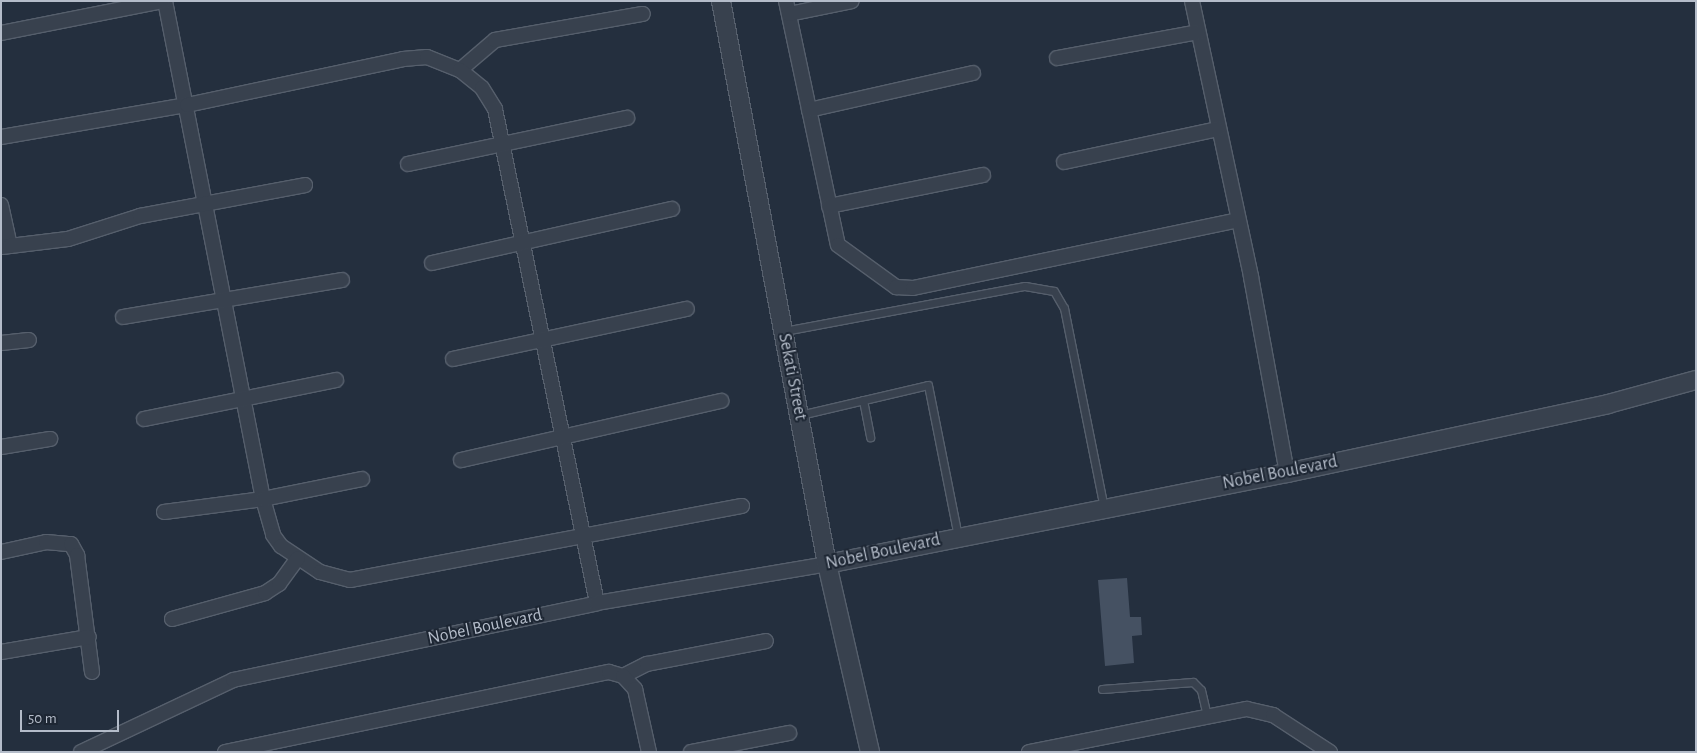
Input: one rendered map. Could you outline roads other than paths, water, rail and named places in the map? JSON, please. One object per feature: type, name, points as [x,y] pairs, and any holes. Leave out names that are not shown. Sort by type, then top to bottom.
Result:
[{"type":"street","points":[[1,33],[164,1],[187,105],[202,202],[262,499],[273,534],[298,558],[325,574],[350,580],[742,506]]},
{"type":"street","name":"Sekati Street","points":[[721,1],[827,564],[870,752]]},
{"type":"street","points":[[852,1],[788,8],[829,206],[842,250],[886,282],[905,288],[1238,220]]},
{"type":"street","points":[[1192,1],[1238,220],[1287,473]]},
{"type":"street","points":[[460,70],[496,40],[643,14]]},
{"type":"street","points":[[1057,58],[1198,32]]},
{"type":"street","points":[[1,136],[187,105],[415,57],[437,59],[460,70],[490,98],[502,142],[545,340],[597,604]]},
{"type":"street","points":[[809,110],[973,73]]},
{"type":"street","points":[[408,164],[502,142],[627,118]]},
{"type":"street","points":[[1064,162],[1218,129]]},
{"type":"street","points":[[829,206],[983,175]]},
{"type":"street","points":[[1,205],[6,246],[68,239],[202,202],[305,185]]},
{"type":"street","points":[[432,263],[672,209]]},
{"type":"street","points":[[122,317],[342,280]]},
{"type":"street","points":[[453,359],[687,309]]},
{"type":"street","points":[[1,343],[29,340]]},
{"type":"street","points":[[144,419],[336,380]]},
{"type":"street","name":"Nobel Boulevard","points":[[81,752],[106,746],[233,680],[597,604],[827,564],[1287,473],[1608,404],[1696,380]]},
{"type":"street","points":[[461,460],[565,438],[721,401]]},
{"type":"street","points":[[1,447],[50,439]]},
{"type":"street","points":[[164,512],[262,499],[362,479]]},
{"type":"street","points":[[1,552],[46,542],[71,544],[88,637],[92,672]]},
{"type":"street","points":[[172,620],[265,593],[279,584],[298,558]]},
{"type":"street","points":[[1,652],[88,637]]},
{"type":"street","points":[[226,752],[600,672],[623,676],[647,664],[766,641]]},
{"type":"street","points":[[623,676],[638,696],[649,752]]},
{"type":"street","points":[[1029,752],[1247,709],[1265,711],[1330,752]]},
{"type":"street","points":[[691,752],[789,733]]},
{"type":"lane","points":[[783,331],[1025,286],[1054,291],[1064,308],[1104,508]]},
{"type":"lane","points":[[799,415],[928,385],[958,537]]},
{"type":"lane","points":[[863,400],[870,437]]},
{"type":"lane","points":[[1102,689],[1193,682],[1202,690],[1207,717]]}]
